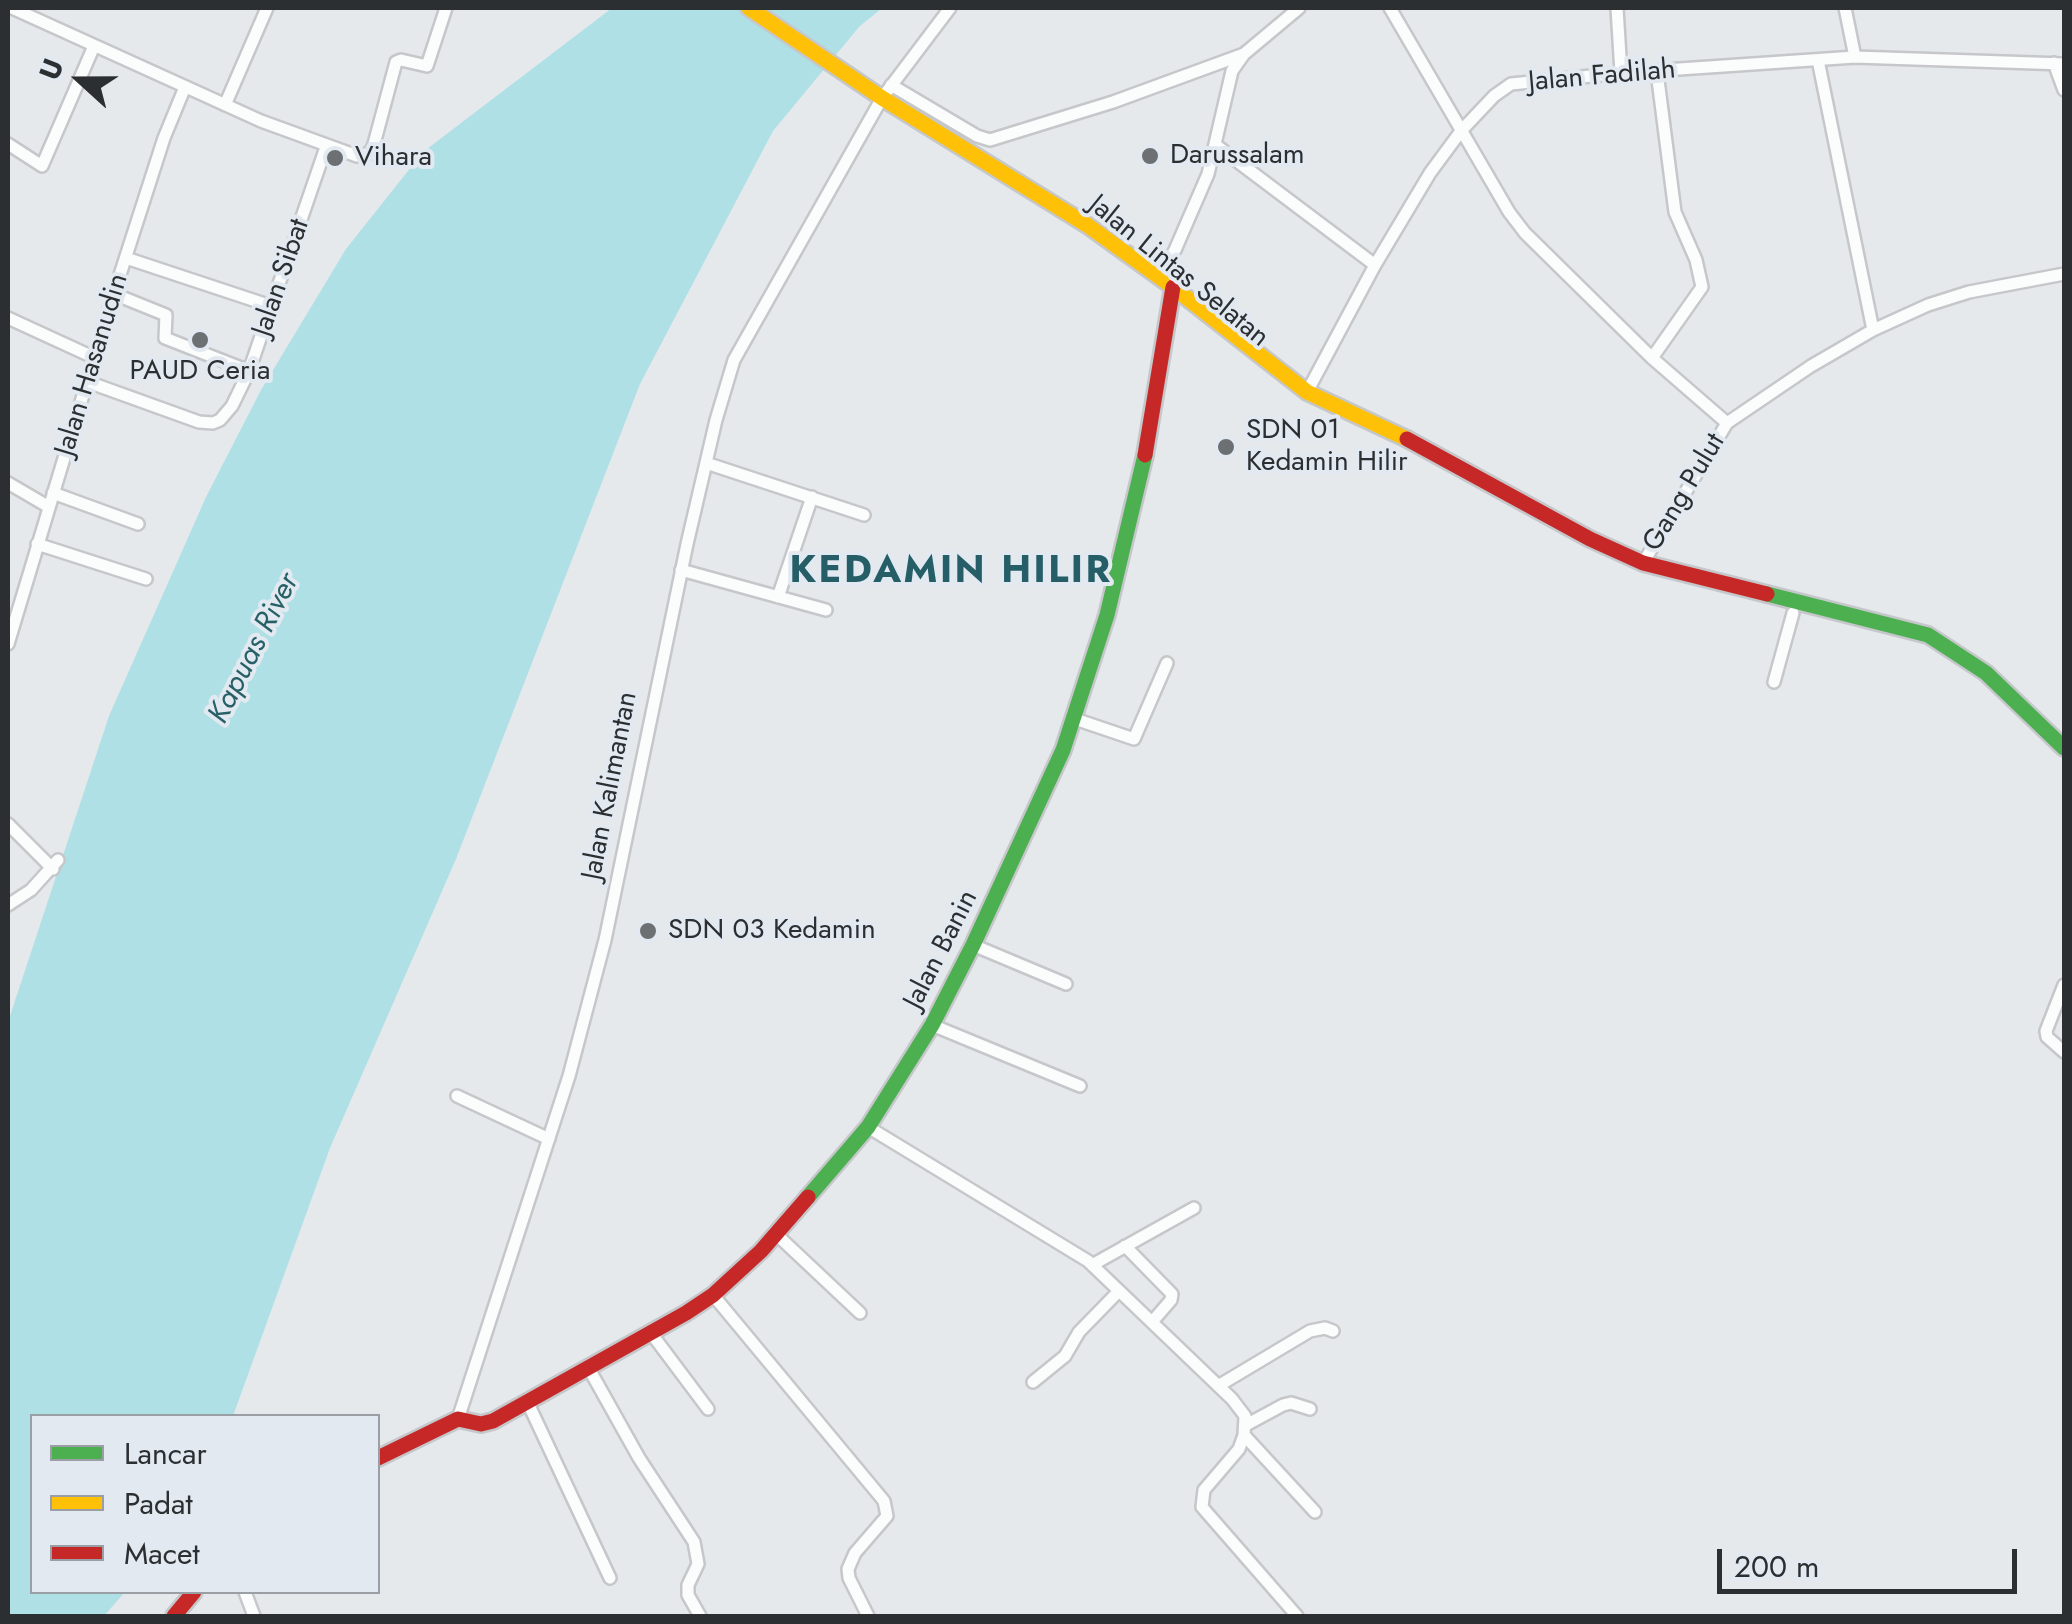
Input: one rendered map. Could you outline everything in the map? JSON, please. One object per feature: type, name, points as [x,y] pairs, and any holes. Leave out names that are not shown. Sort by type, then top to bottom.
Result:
[{"type":"main road","name":"Jalan Lintas Selatan","points":[[749,8],[862,85],[887,91],[1065,214],[1068,222],[1159,281],[1308,392],[1643,563],[1793,613],[1901,636],[1940,653],[1977,680],[2064,761]]},
{"type":"main road","name":"Jalan Lintas Selatan","points":[[1159,281],[1304,403],[1457,470],[1632,568],[1928,635],[1986,673],[2064,748]]},
{"type":"main road","name":"Jalan Banin","points":[[458,1419],[481,1424],[588,1368],[713,1295],[776,1234],[868,1127],[932,1025],[974,946],[1045,794],[1075,719],[1107,615],[1141,480],[1159,281]]},
{"type":"main road","points":[[380,1457],[458,1419]]},
{"type":"main road","points":[[174,1616],[192,1594]]},
{"type":"street","points":[[8,20],[13,8],[184,88],[357,156],[370,154],[393,68],[401,60],[427,66],[446,8]]},
{"type":"street","points":[[225,105],[267,8]]},
{"type":"street","name":"Jalan Kalimantan","points":[[458,1419],[549,1139],[605,940],[681,570],[734,360],[887,91],[950,8]]},
{"type":"street","name":"Jalan Banin","points":[[1159,281],[1217,146],[1232,71],[1244,54],[1299,8]]},
{"type":"street","points":[[1390,8],[1525,233],[1652,358],[1728,423],[1811,366],[1928,304],[2064,274]]},
{"type":"street","points":[[1617,8],[1620,73]]},
{"type":"street","points":[[1844,8],[1855,57]]},
{"type":"street","points":[[8,144],[42,166],[94,46]]},
{"type":"street","points":[[887,91],[990,140],[1113,102],[1244,54]]},
{"type":"street","name":"Jalan Fadilah","points":[[1308,392],[1430,172],[1461,131],[1494,96],[1512,84],[1855,57],[2059,63]]},
{"type":"street","points":[[1818,60],[1873,330]]},
{"type":"street","points":[[2059,63],[2064,90]]},
{"type":"street","points":[[1652,358],[1702,287],[1696,260],[1675,212],[1657,72]]},
{"type":"street","name":"Jalan Hasanudin","points":[[8,644],[12,617],[114,294],[184,88]]},
{"type":"street","name":"Jalan Sibat","points":[[88,382],[200,422],[220,420],[232,406],[249,371],[326,146]]},
{"type":"street","points":[[1217,146],[1375,265]]},
{"type":"street","points":[[126,258],[274,306]]},
{"type":"street","points":[[114,294],[166,315],[165,338],[249,371]]},
{"type":"street","points":[[8,318],[95,358]]},
{"type":"street","name":"Gang Pulut","points":[[1643,563],[1728,423]]},
{"type":"street","points":[[706,463],[864,515]]},
{"type":"street","points":[[8,483],[49,508]]},
{"type":"street","points":[[53,493],[138,524]]},
{"type":"street","points":[[778,597],[812,497]]},
{"type":"street","points":[[38,544],[146,580]]},
{"type":"street","points":[[681,570],[826,610]]},
{"type":"street","points":[[1774,682],[1793,613]]},
{"type":"street","points":[[1075,719],[1134,739],[1167,663]]},
{"type":"street","points":[[8,824],[55,864],[31,890],[8,905]]},
{"type":"street","points":[[974,946],[1066,984]]},
{"type":"street","points":[[2064,985],[2046,1031],[2047,1038],[2064,1052]]},
{"type":"street","points":[[932,1025],[1080,1086]]},
{"type":"street","points":[[457,1096],[549,1139]]},
{"type":"street","points":[[868,1127],[1092,1265],[1218,1386],[1244,1416],[1245,1430],[1239,1450],[1204,1490],[1202,1507],[1298,1616]]},
{"type":"street","points":[[1092,1265],[1194,1208]]},
{"type":"street","points":[[776,1234],[860,1313]]},
{"type":"street","points":[[1125,1246],[1172,1294],[1172,1300],[1152,1322]]},
{"type":"street","points":[[1034,1382],[1065,1356],[1079,1332],[1119,1290]]},
{"type":"street","points":[[713,1295],[884,1501],[887,1516],[854,1553],[848,1569],[864,1615]]},
{"type":"street","points":[[1218,1386],[1310,1331],[1333,1331]]},
{"type":"street","points":[[651,1332],[708,1409]]},
{"type":"street","points":[[588,1368],[639,1458],[694,1542],[698,1564],[688,1585],[688,1595],[700,1616]]},
{"type":"street","points":[[528,1401],[610,1578]]},
{"type":"street","points":[[1245,1430],[1282,1405],[1310,1409]]},
{"type":"street","points":[[1245,1430],[1316,1512]]},
{"type":"water","name":"Kapuas River","points":[[612,8],[882,8],[859,27],[773,131],[640,384],[456,859],[330,1148],[234,1414],[30,1414],[30,1594],[123,1594],[104,1616],[8,1616],[8,1022],[109,716],[206,497],[261,390],[346,249],[423,152]]},
{"type":"traffic: fast","points":[[808,1197],[868,1127],[932,1025],[1063,750],[1107,615],[1145,455]]},
{"type":"traffic: fast","points":[[1767,594],[1928,635],[1986,673],[2064,748]]},
{"type":"traffic: slow","points":[[749,8],[882,98],[1087,225],[1307,392],[1407,439]]},
{"type":"traffic: jam","points":[[1145,455],[1173,287]]},
{"type":"traffic: jam","points":[[1407,439],[1590,539],[1643,563],[1767,594]]},
{"type":"traffic: jam","points":[[380,1457],[458,1419],[481,1424],[493,1421],[686,1313],[713,1295],[761,1251],[808,1197]]},
{"type":"traffic: jam","points":[[174,1616],[192,1594]]},
{"type":"place","name":"Darussalam","points":[[1150,156]]},
{"type":"place","name":"Vihara","points":[[335,158]]},
{"type":"place","name":"PAUD Ceria","points":[[200,340]]},
{"type":"place","name":"SDN 01 Kedamin Hilir","points":[[1226,447]]},
{"type":"place","name":"SDN 03 Kedamin","points":[[648,931]]},
{"type":"district","name":"KEDAMIN HILIR","points":[[951,573]]}]
